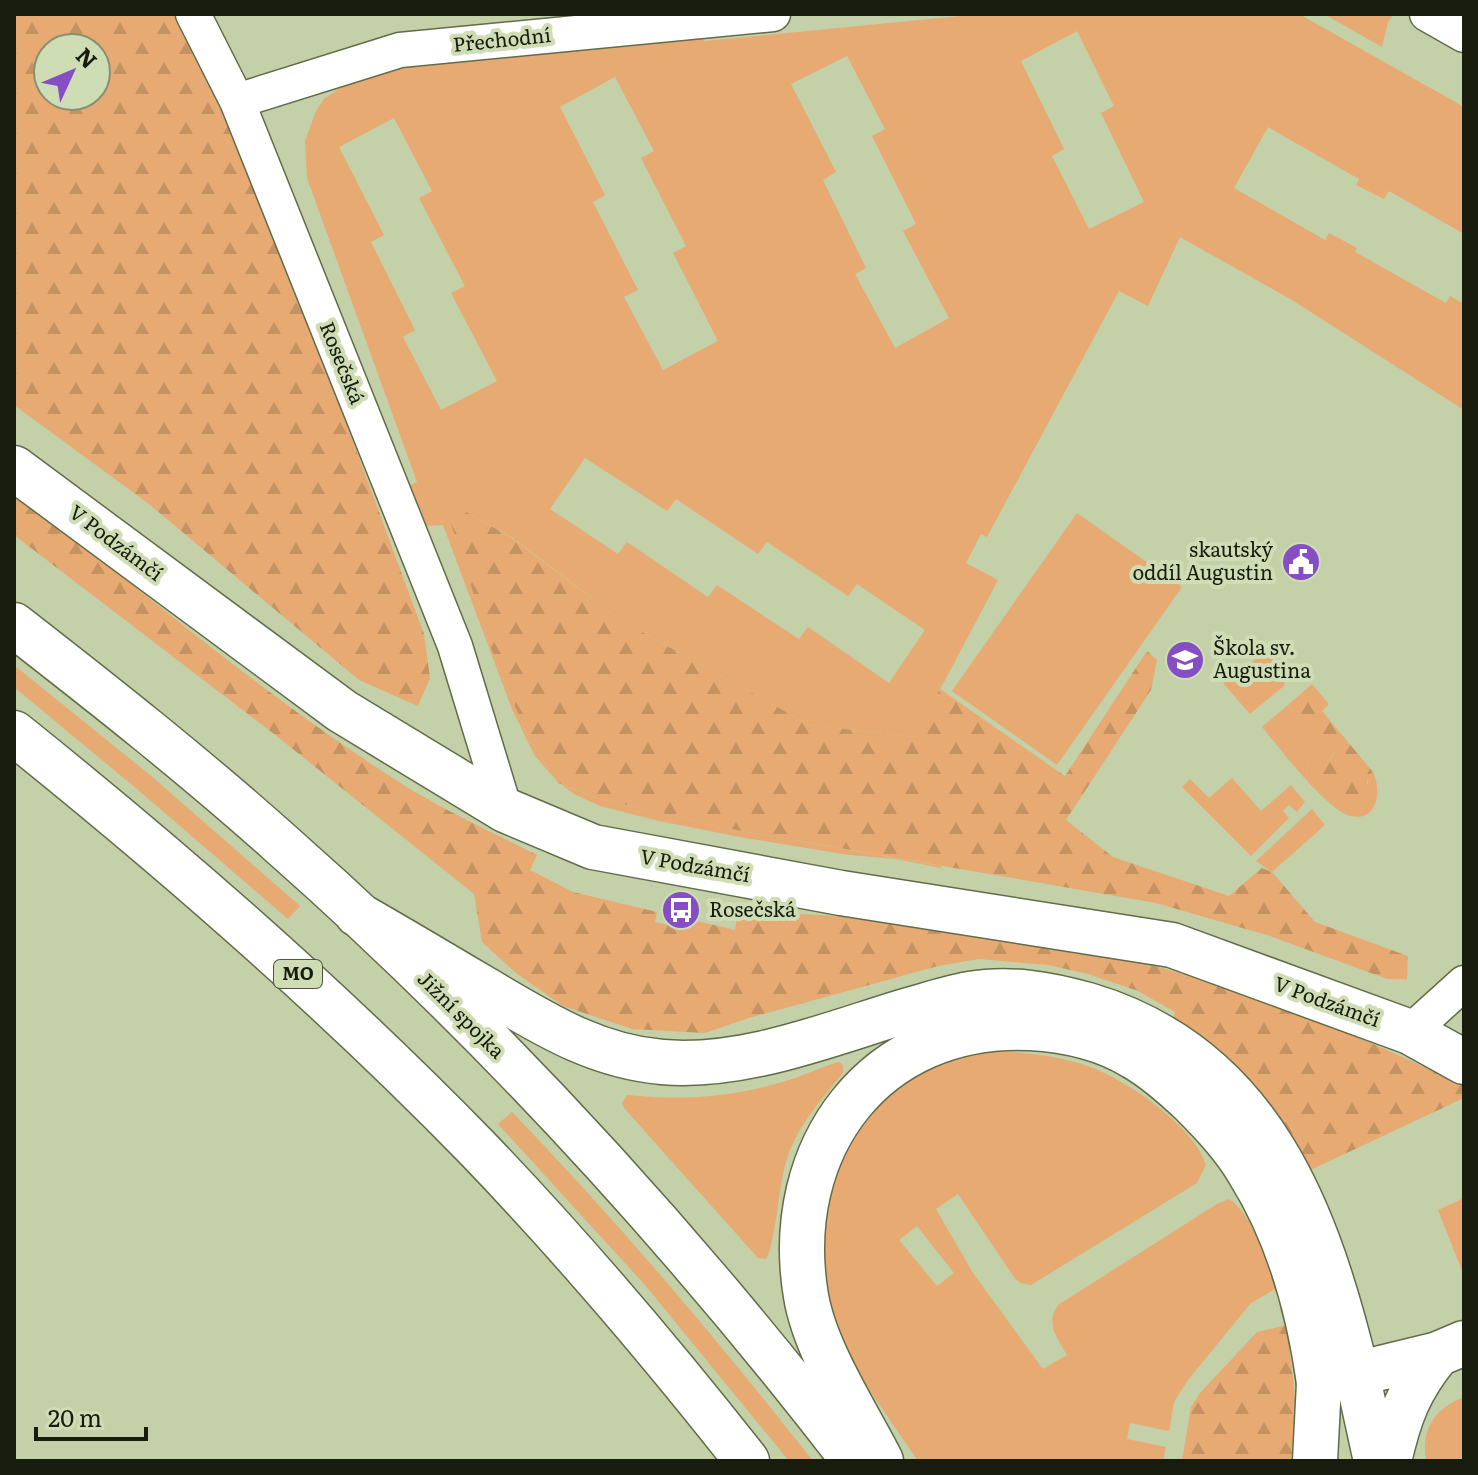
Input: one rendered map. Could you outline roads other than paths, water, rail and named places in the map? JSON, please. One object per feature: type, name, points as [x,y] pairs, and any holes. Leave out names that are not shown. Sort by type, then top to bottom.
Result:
[{"type":"main road","name":"V Podzámčí","points":[[14,468],[342,711],[505,810],[593,847],[841,893],[1172,945],[1410,1032],[1464,1062]]},
{"type":"main road","name":"Jižní spojka","points":[[14,625],[203,776],[357,914],[468,1020],[637,1199],[737,1315],[854,1461]]},
{"type":"main road","name":"MO","points":[[14,733],[235,918],[393,1064],[561,1238],[747,1461]]},
{"type":"main road","points":[[357,914],[565,1036],[627,1056],[658,1062],[690,1064],[724,1061],[944,1000],[1001,991],[1034,993],[1073,1001],[1109,1011],[1144,1027],[1203,1067],[1260,1128],[1287,1168],[1337,1292],[1338,1379],[1315,1461]]},
{"type":"main road","points":[[881,1461],[812,1324],[803,1265],[807,1199],[826,1141],[853,1099],[872,1079],[891,1064],[951,1035],[1002,1027],[1049,1029],[1082,1035],[1110,1045],[1155,1071],[1210,1121],[1249,1171],[1268,1206],[1304,1303],[1376,1461]]},
{"type":"main road","points":[[1338,1379],[1451,1348]]},
{"type":"main road","points":[[1389,1461],[1402,1410],[1411,1390],[1451,1348]]},
{"type":"street","name":"Rosečská","points":[[193,14],[237,101],[455,646],[505,810]]},
{"type":"street","name":"Přechodní","points":[[237,101],[400,50],[773,14]]},
{"type":"street","points":[[1427,14],[1464,35]]},
{"type":"street","points":[[1410,1032],[1464,983]]},
{"type":"place","name":"skautský oddíl Augustin","points":[[1301,562]]},
{"type":"place","name":"Škola sv. Augustina","points":[[1185,660]]},
{"type":"place","name":"Rosečská","points":[[681,910]]}]
